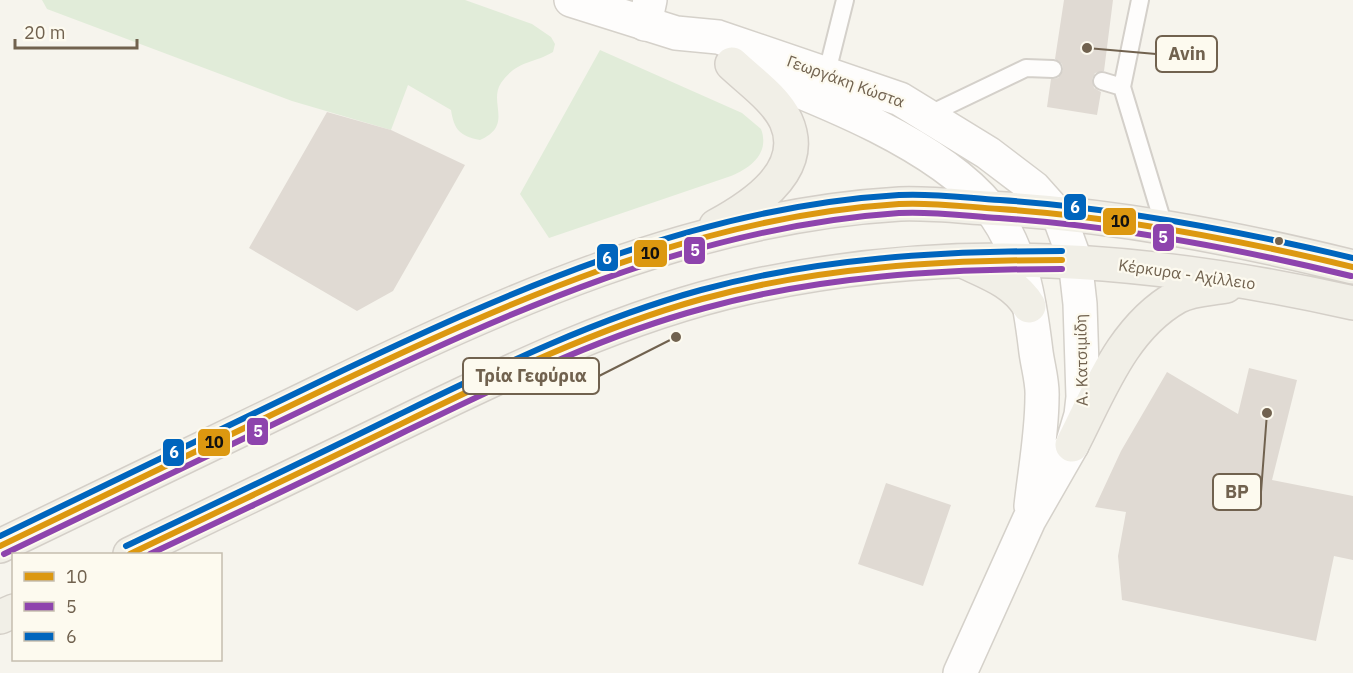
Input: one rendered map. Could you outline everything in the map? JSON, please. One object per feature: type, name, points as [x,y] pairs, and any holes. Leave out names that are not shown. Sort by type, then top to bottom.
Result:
[{"type":"main road","name":"Γεωργάκη Κώστα","points":[[571,0],[648,12],[676,33],[732,64],[827,102],[914,148],[955,174],[990,208],[1007,234],[1018,260]]},
{"type":"main road","name":"Γεωργάκη Κώστα","points":[[676,33],[718,37],[827,72],[900,99],[1012,171],[1034,188],[1056,211]]},
{"type":"main road","points":[[680,243],[718,226],[750,206],[772,185],[790,159],[793,148],[786,120],[773,102],[732,64]]},
{"type":"main road","points":[[0,546],[436,335],[604,267],[680,243],[808,214],[849,208],[911,204],[1056,211],[1164,226],[1259,244],[1353,267]]},
{"type":"main road","name":"Α. Κατσιμίδη","points":[[960,673],[1029,520],[1072,446],[1081,415],[1083,397],[1080,304],[1075,260],[1056,211]]},
{"type":"main road","points":[[960,260],[1007,282],[1023,296],[1029,306]]},
{"type":"main road","name":"Κέρκυρα - Αχίλλειο","points":[[134,553],[457,397],[576,344],[625,326],[744,289],[837,271],[960,260],[1075,260],[1163,268],[1353,303]]},
{"type":"main road","name":"Α. Κατσιμίδη","points":[[1018,260],[1029,306],[1042,396],[1029,520]]},
{"type":"main road","points":[[1072,446],[1136,329],[1184,294],[1251,283]]},
{"type":"lane","points":[[827,72],[845,0]]},
{"type":"lane","points":[[1140,0],[1122,87],[1164,226]]},
{"type":"lane","points":[[928,115],[1026,68],[1053,69]]},
{"type":"lane","points":[[1102,81],[1122,87]]},
{"type":"green space","points":[[42,0],[465,0],[532,24],[551,37],[555,44],[553,52],[519,66],[501,83],[497,98],[496,128],[480,140],[459,131],[454,123],[451,110],[408,85],[391,130],[292,101],[47,9]]},
{"type":"green space","points":[[600,50],[742,113],[761,129],[763,145],[752,164],[731,176],[549,238],[520,194]]},
{"type":"building","points":[[1064,0],[1113,0],[1104,71],[1095,73],[1092,79],[1094,88],[1101,92],[1097,115],[1047,107],[1051,79],[1058,78],[1063,70],[1062,64],[1055,59]]},
{"type":"building","points":[[327,112],[391,130],[465,165],[393,291],[357,311],[249,248]]},
{"type":"building","points":[[1249,368],[1297,380],[1272,480],[1353,496],[1353,560],[1334,556],[1316,641],[1122,600],[1118,556],[1126,512],[1095,507],[1121,451],[1167,372],[1238,414]]},
{"type":"building","points":[[886,483],[951,505],[923,586],[858,564]]},
{"type":"transit line","name":"6","points":[[0,536],[323,380],[531,286],[603,259],[675,236],[749,217],[823,203],[899,195],[950,196],[1133,214],[1221,229],[1353,258]]},
{"type":"transit line","name":"10","points":[[0,546],[461,326],[603,269],[748,226],[823,212],[899,204],[950,205],[1133,223],[1221,238],[1353,267]]},
{"type":"transit line","name":"5","points":[[4,554],[464,335],[604,279],[676,255],[749,236],[823,221],[899,213],[949,214],[1132,232],[1220,247],[1351,276]]},
{"type":"transit line","name":"6","points":[[126,546],[508,363],[584,330],[662,302],[745,279],[790,270],[880,258],[1062,251]]},
{"type":"transit line","name":"10","points":[[132,553],[510,372],[586,339],[663,311],[746,288],[835,273],[926,264],[1062,260]]},
{"type":"transit line","name":"5","points":[[152,553],[515,379],[589,347],[666,319],[793,288],[882,276],[1062,269]]},
{"type":"place","name":"Avin","points":[[1087,48]]},
{"type":"place","name":"Τρία Γεφύρια","points":[[676,337]]},
{"type":"place","name":"BP","points":[[1267,413]]}]
